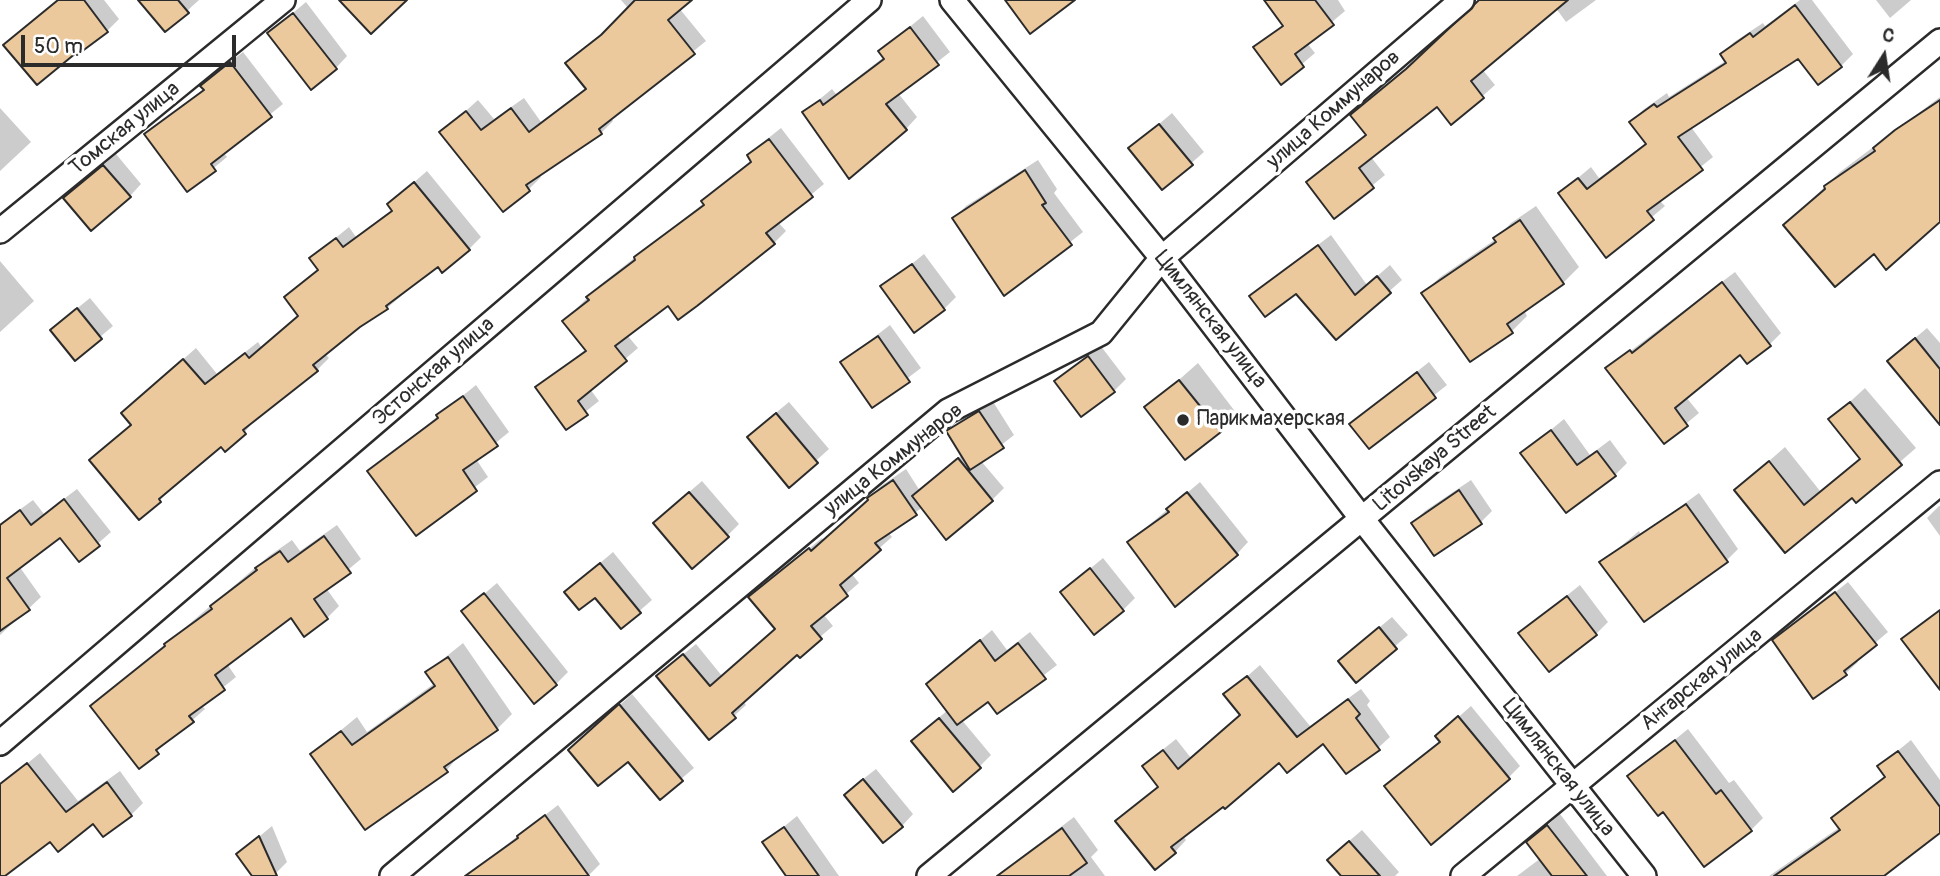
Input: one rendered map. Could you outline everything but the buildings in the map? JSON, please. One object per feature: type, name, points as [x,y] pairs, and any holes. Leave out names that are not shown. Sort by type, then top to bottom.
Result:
[{"type":"street","name":"Томская улица","points":[[0,231],[283,0]]},
{"type":"street","name":"Эстонская улица","points":[[0,743],[869,0]]},
{"type":"street","name":"Цимлянская улица","points":[[953,0],[1162,258],[1362,519],[1644,876]]},
{"type":"street","name":"улица Коммунаров","points":[[392,876],[948,411],[1101,333],[1162,258],[1462,0]]},
{"type":"street","name":"Litovskaya Street","points":[[929,876],[1940,41]]},
{"type":"street","name":"Ангарская улица","points":[[1463,876],[1940,483]]},
{"type":"place","name":"Парикмахерская","points":[[1183,420]]}]
